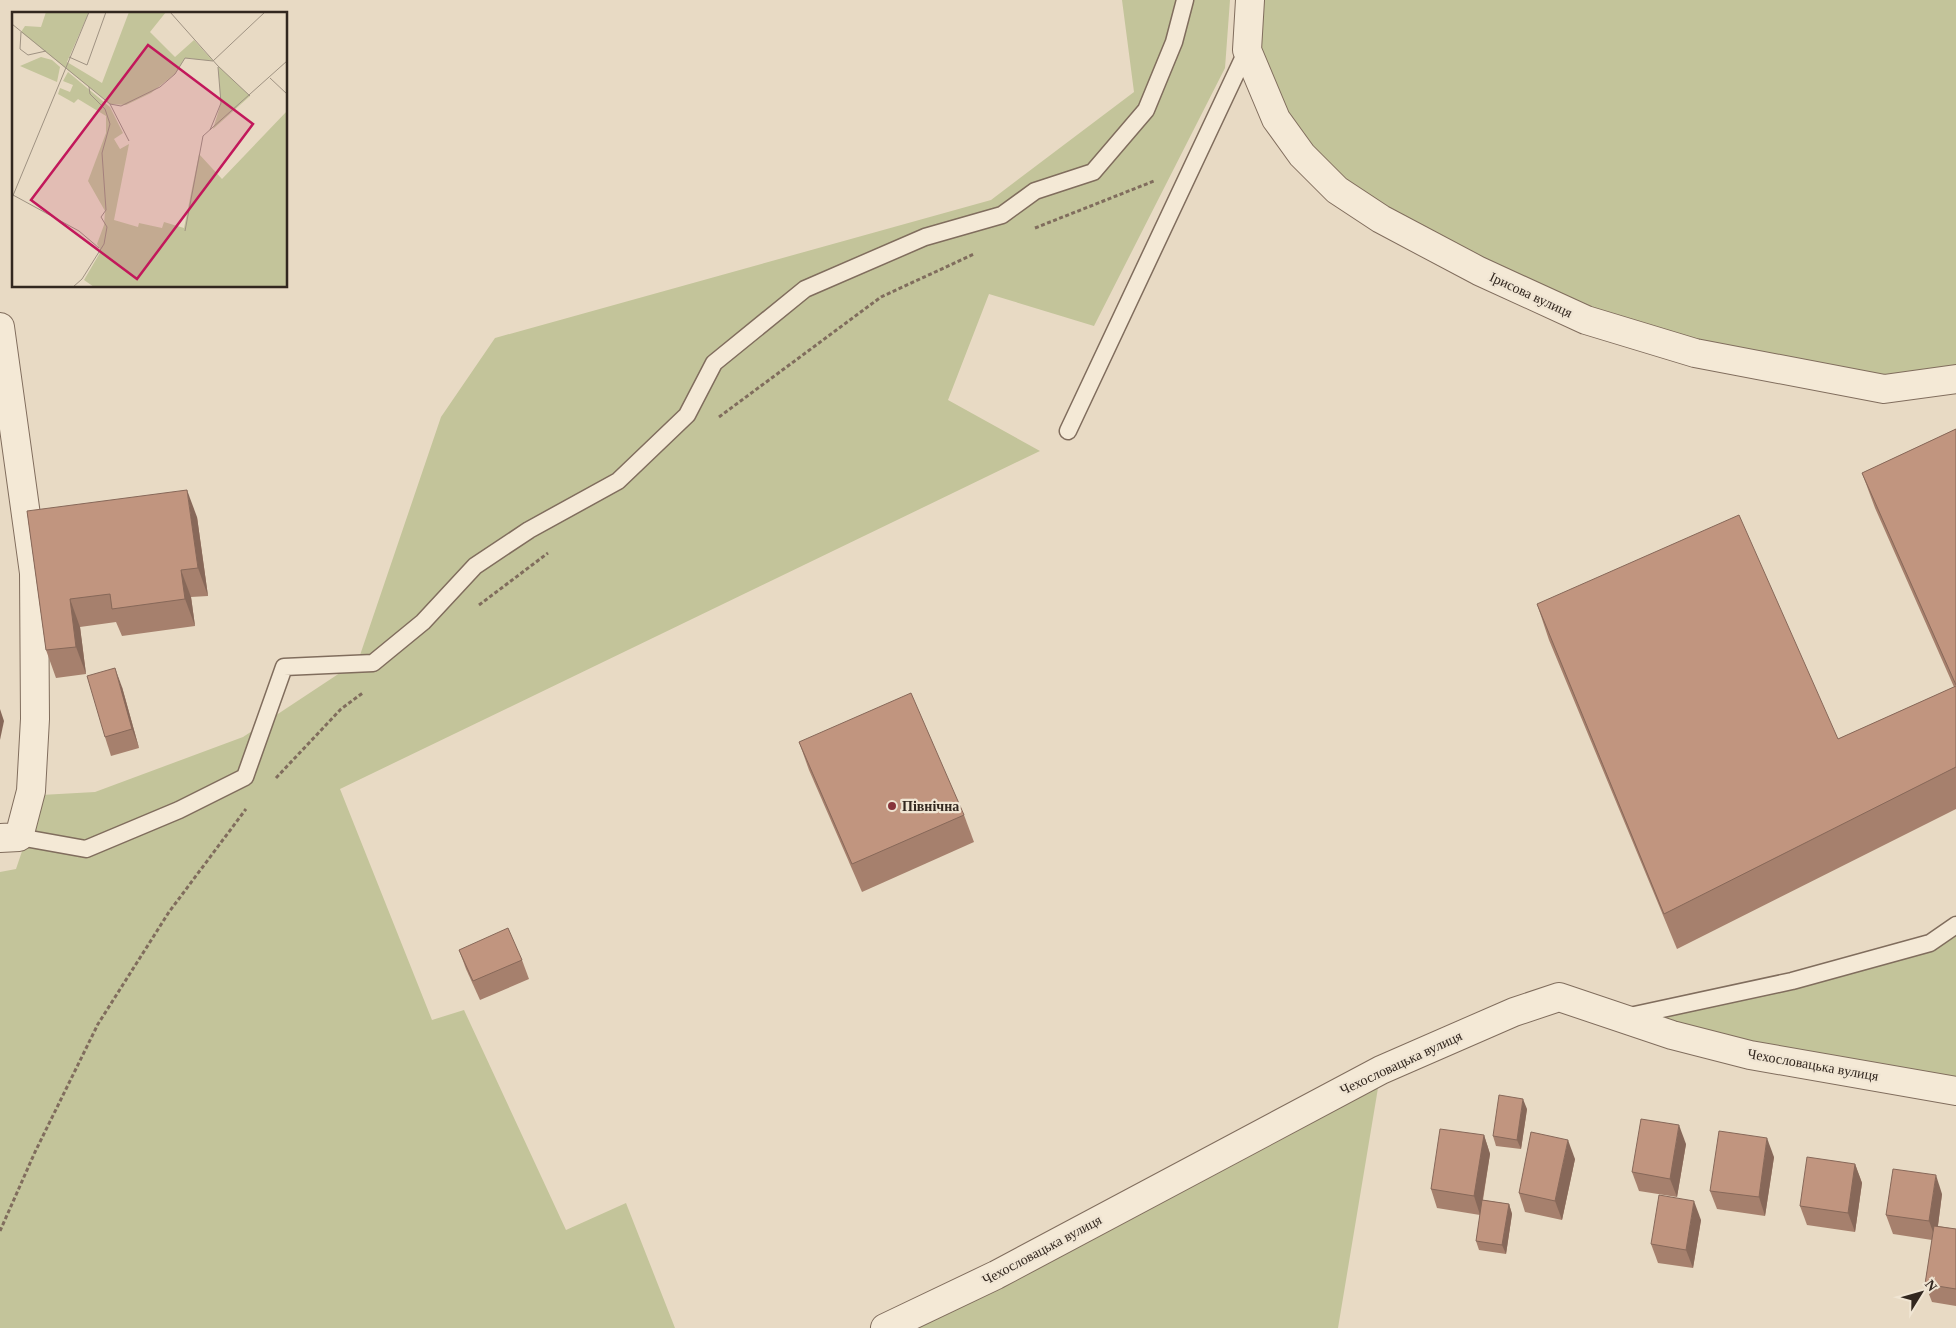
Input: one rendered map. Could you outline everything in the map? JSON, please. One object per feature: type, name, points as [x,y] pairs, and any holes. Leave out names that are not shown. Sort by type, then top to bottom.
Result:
[{"type":"street","name":"Ірисова вулиця","points":[[1250,0],[1247,50],[1276,119],[1302,155],[1337,190],[1380,219],[1479,271],[1586,320],[1695,353],[1884,389],[1956,379]]},
{"type":"street","points":[[0,327],[34,573],[35,719],[31,791],[10,837]]},
{"type":"street","name":"Чехословацька вулиця","points":[[885,1328],[996,1275],[1381,1070],[1514,1012],[1559,997],[1672,1035],[1750,1055],[1956,1091]]},
{"type":"lane","points":[[10,837],[86,849],[180,810],[244,777],[284,667],[373,663],[423,622],[475,566],[530,530],[618,481],[687,415],[714,363],[805,289],[925,237],[1002,215],[1035,191],[1093,172],[1146,110],[1174,42],[1185,0]]},
{"type":"lane","points":[[1068,432],[1247,50]]},
{"type":"lane","points":[[1622,1017],[1792,981],[1921,946],[1930,943],[1956,925]]},
{"type":"path","points":[[1027,231],[1193,166]]},
{"type":"path","points":[[717,418],[881,297],[975,254]]},
{"type":"path","points":[[476,608],[556,548]]},
{"type":"path","points":[[272,782],[341,709],[365,691]]},
{"type":"path","points":[[0,1231],[35,1152],[98,1024],[169,912],[246,808]]},
{"type":"green space","points":[[1122,0],[1230,0],[1225,68],[1094,326],[989,294],[948,400],[1040,451],[340,789],[432,1020],[464,1010],[566,1230],[626,1203],[675,1328],[0,1328],[0,872],[16,869],[41,795],[95,792],[243,737],[358,661],[441,417],[495,338],[991,200],[1134,92]]},
{"type":"green space","points":[[1250,0],[1956,0],[1956,379],[1884,389],[1695,353],[1381,219],[1276,119]]},
{"type":"green space","points":[[1956,925],[1956,1091],[1622,1017],[1930,943]]},
{"type":"green space","points":[[1381,1070],[1338,1328],[876,1328]]},
{"type":"building","points":[[1956,429],[1956,685],[1862,473]]},
{"type":"building","points":[[187,490],[198,568],[181,570],[185,599],[112,609],[110,594],[70,599],[76,647],[46,650],[27,511]]},
{"type":"building","points":[[1739,515],[1838,739],[1956,686],[1956,767],[1664,914],[1537,604]]},
{"type":"building","points":[[115,668],[132,729],[105,737],[87,676]]},
{"type":"building","name":"Північна","points":[[911,693],[964,815],[852,864],[799,742]]},
{"type":"building","points":[[508,928],[522,960],[473,981],[459,950]]},
{"type":"building","points":[[1499,1095],[1523,1099],[1517,1140],[1493,1136]]},
{"type":"building","points":[[1641,1119],[1679,1125],[1670,1179],[1632,1172]]},
{"type":"building","points":[[1440,1129],[1484,1135],[1474,1196],[1431,1189]]},
{"type":"building","points":[[1719,1131],[1767,1138],[1759,1197],[1710,1191]]},
{"type":"building","points":[[1531,1132],[1568,1140],[1555,1201],[1519,1193]]},
{"type":"building","points":[[1807,1157],[1855,1164],[1848,1213],[1800,1206]]},
{"type":"building","points":[[1893,1169],[1936,1175],[1929,1221],[1886,1215]]},
{"type":"building","points":[[1659,1195],[1694,1201],[1686,1250],[1651,1244]]},
{"type":"building","points":[[1482,1200],[1509,1204],[1502,1245],[1476,1241]]},
{"type":"building","points":[[1934,1226],[1956,1229],[1956,1289],[1925,1284]]},
{"type":"place","name":"Північна","points":[[892,806]]}]
